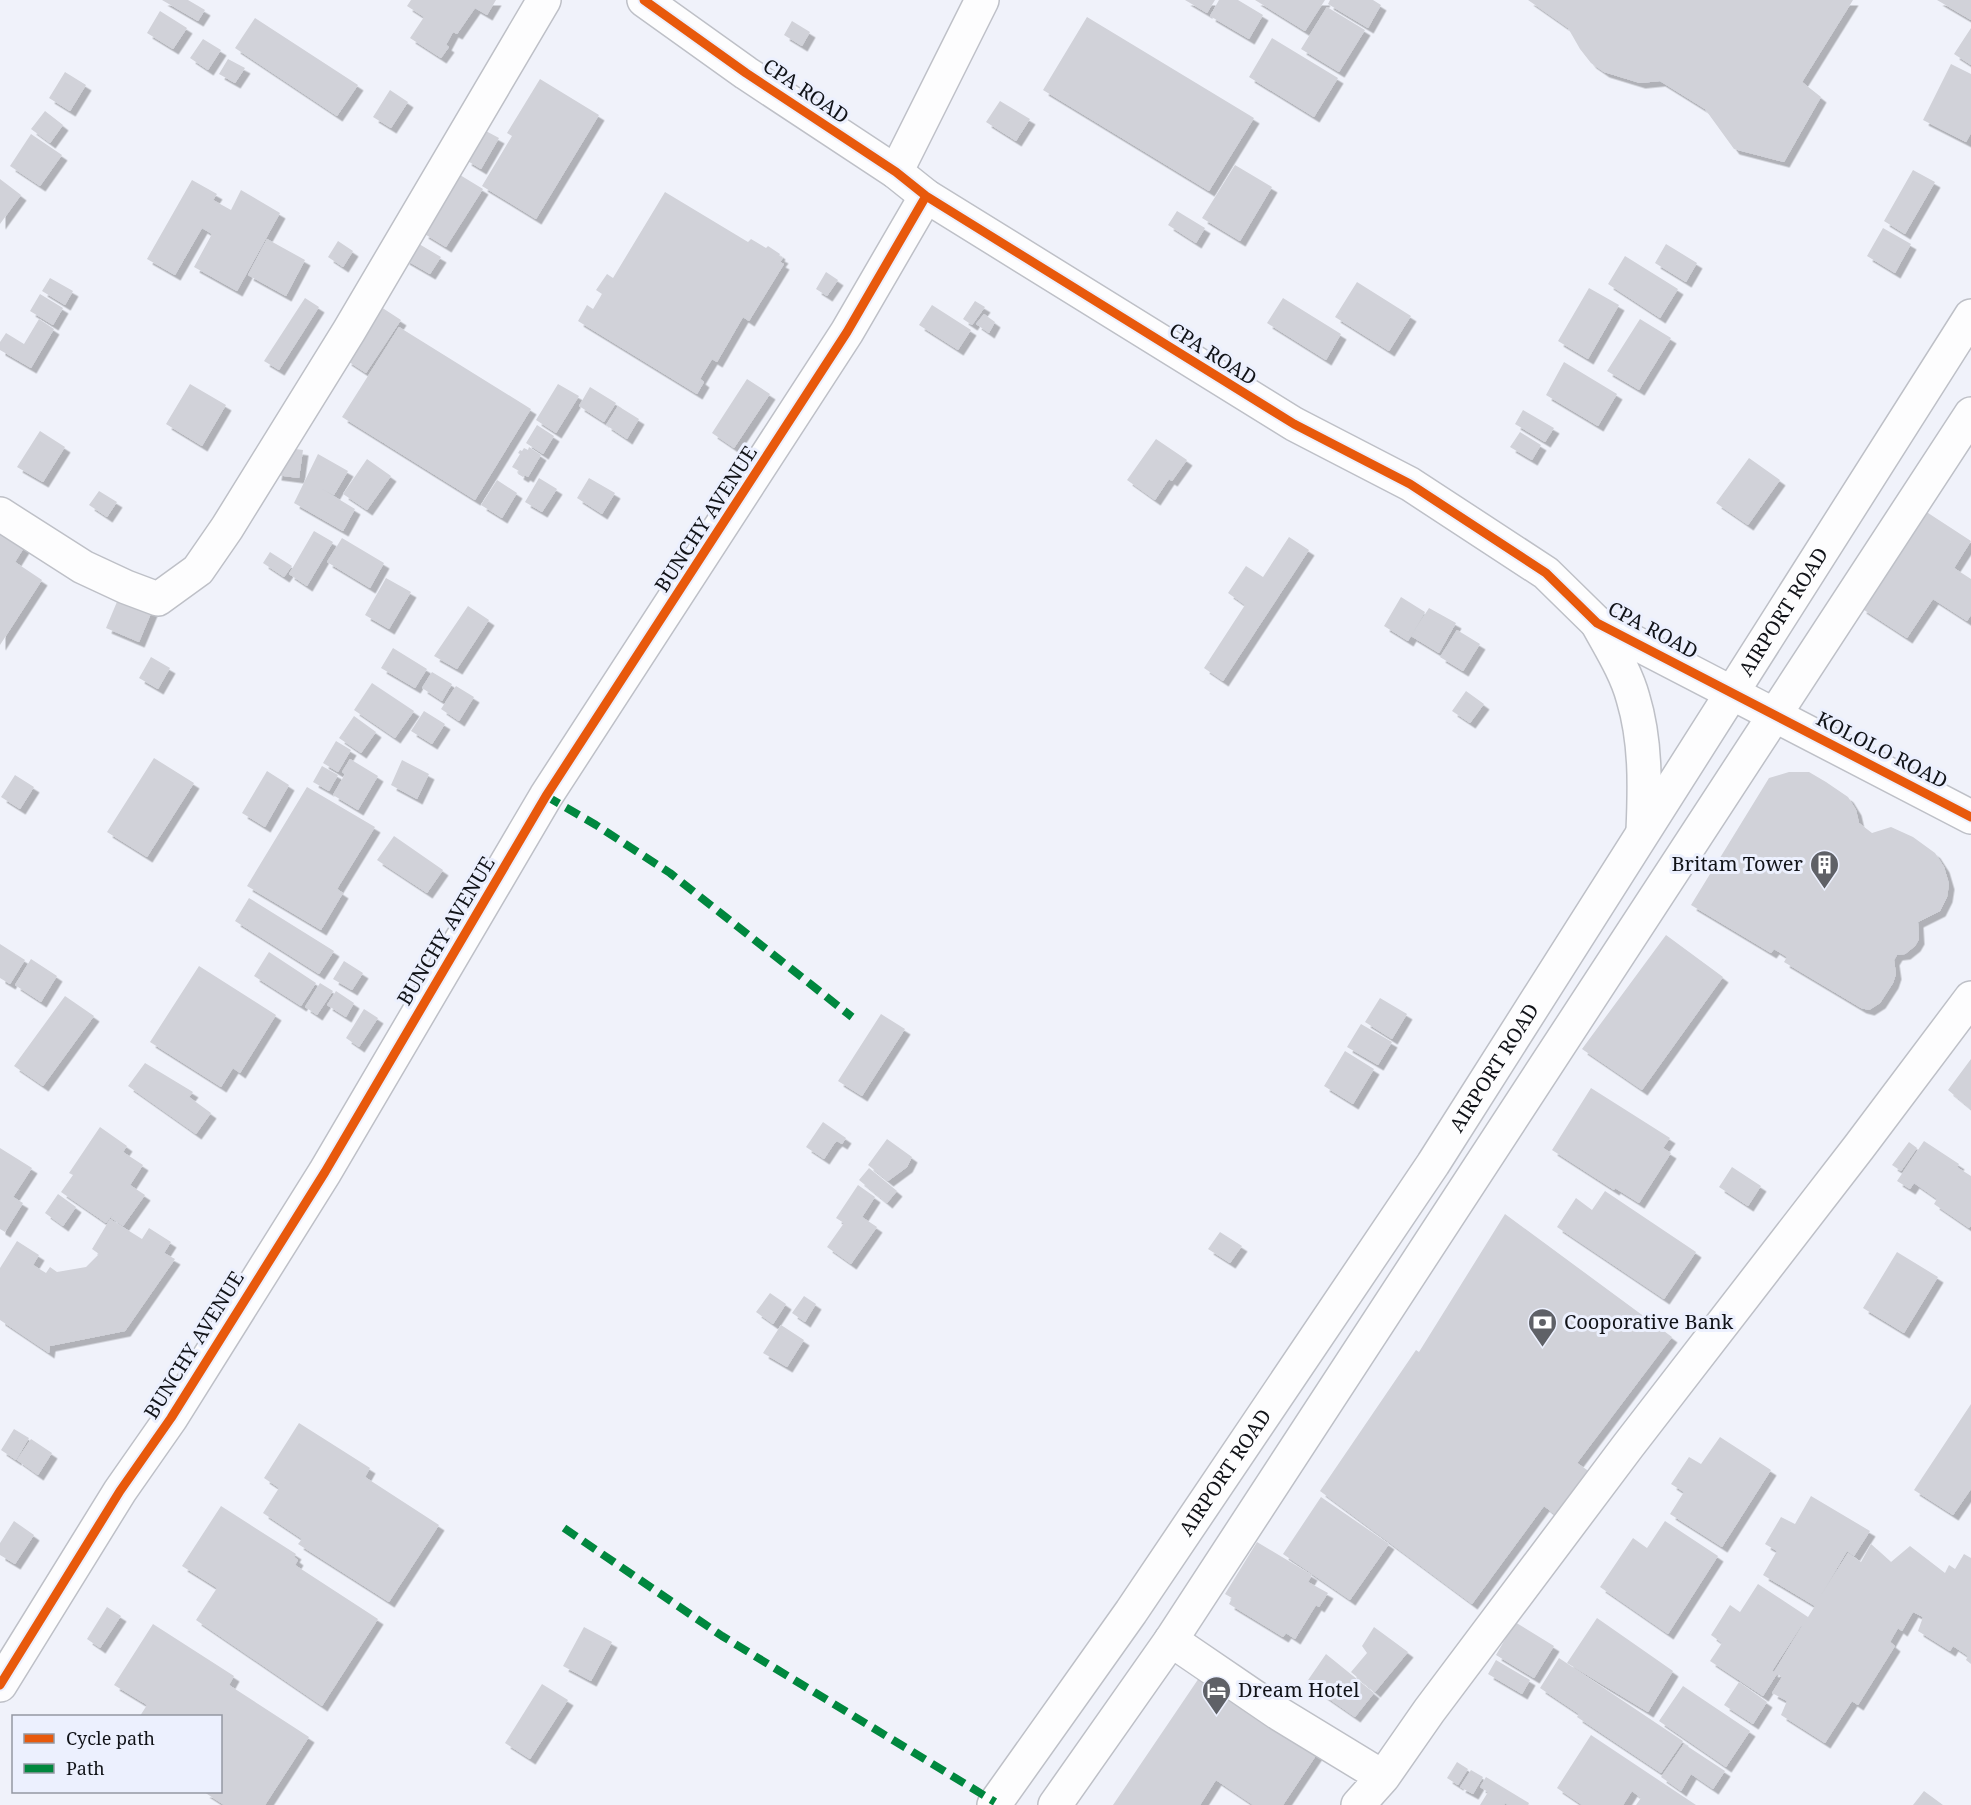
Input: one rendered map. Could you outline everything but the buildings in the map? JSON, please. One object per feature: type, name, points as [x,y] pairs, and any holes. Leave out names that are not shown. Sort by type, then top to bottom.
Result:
[{"type":"street","points":[[0,514],[83,567],[158,599],[198,570],[227,528],[349,331],[544,0]]},
{"type":"street","name":"CPA ROAD","points":[[644,0],[746,73],[896,172],[926,196],[1284,418],[1410,484],[1546,573],[1597,623],[1776,715]]},
{"type":"street","points":[[896,172],[982,0]]},
{"type":"street","name":"BUNCHY AVENUE","points":[[0,1685],[120,1491],[171,1418],[325,1172],[546,796],[847,332],[926,196]]},
{"type":"street","name":"AIRPORT ROAD","points":[[994,1805],[1137,1602],[1433,1164],[1971,316]]},
{"type":"street","points":[[1055,1805],[1172,1640],[1971,414]]},
{"type":"street","points":[[1597,623],[1630,688],[1638,716],[1645,769],[1643,831]]},
{"type":"street","name":"KOLOLO ROAD","points":[[1776,715],[1971,817]]},
{"type":"street","points":[[1358,1805],[1383,1777],[1628,1446],[1971,998]]},
{"type":"street","points":[[1172,1640],[1278,1713],[1383,1777]]},
{"type":"marked path","points":[[546,796],[670,873],[852,1017]]},
{"type":"marked path","points":[[564,1528],[722,1636],[995,1802]]},
{"type":"cycle path","points":[[644,0],[746,73],[896,172],[926,196],[1294,424],[1410,484],[1546,573],[1597,623],[1971,817]]},
{"type":"cycle path","points":[[0,1685],[120,1491],[171,1418],[325,1172],[546,796],[847,332],[926,196]]},
{"type":"place","name":"Britam Tower","points":[[1824,890]]},
{"type":"place","name":"Cooporative Bank","points":[[1543,1348]]},
{"type":"place","name":"Dream Hotel","points":[[1217,1716]]}]
